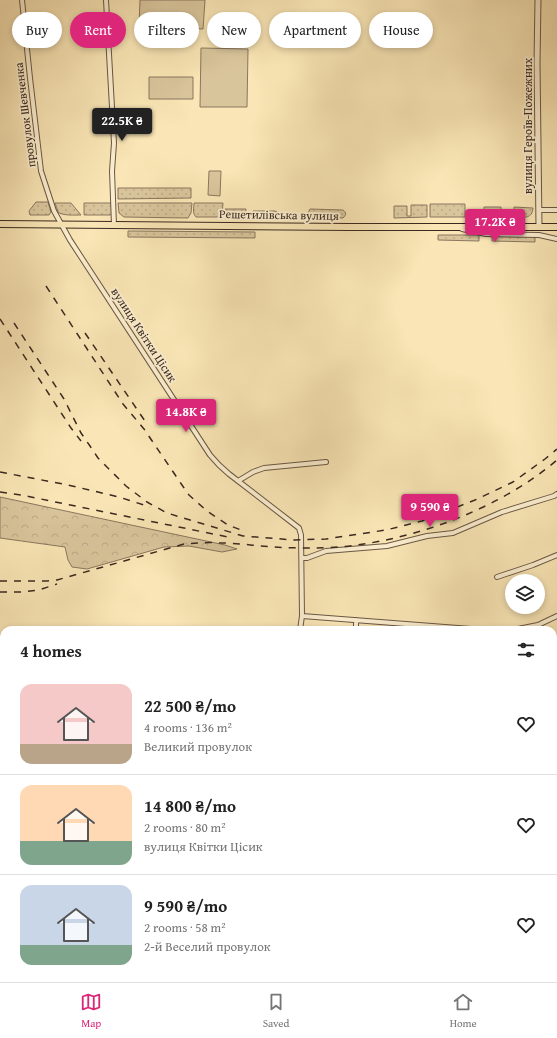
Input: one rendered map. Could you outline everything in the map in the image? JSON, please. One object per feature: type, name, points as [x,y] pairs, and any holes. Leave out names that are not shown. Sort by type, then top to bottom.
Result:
[{"type":"main road","name":"Решетилівська вулиця","points":[[0,224],[557,227]]},
{"type":"street","name":"провулок Шевченка","points":[[22,0],[41,171],[52,206],[61,224]]},
{"type":"street","points":[[106,0],[114,143],[112,171],[114,225]]},
{"type":"street","name":"вулиця Героїв-Пожежних","points":[[538,0],[537,64],[539,227]]},
{"type":"street","points":[[539,210],[557,210]]},
{"type":"street","name":"вулиця Квітки Цісик","points":[[61,224],[76,250],[210,454],[219,465],[238,481],[299,528],[302,558],[302,616],[301,626]]},
{"type":"street","points":[[454,227],[486,234],[539,235],[557,239]]},
{"type":"street","points":[[539,227],[539,235]]},
{"type":"street","points":[[238,481],[253,472],[264,468],[326,462]]},
{"type":"street","points":[[302,558],[307,558],[326,551],[387,546],[427,536],[453,533],[502,512],[557,494]]},
{"type":"street","points":[[497,577],[557,555]]},
{"type":"street","points":[[302,616],[433,626]]},
{"type":"street","points":[[533,626],[557,616]]},
{"type":"street","points":[[356,620],[356,626]]},
{"type":"green space","points":[[140,0],[205,0],[203,29],[199,29],[199,12],[140,12]]},
{"type":"green space","points":[[201,48],[248,49],[247,107],[200,107]]},
{"type":"green space","points":[[149,77],[193,77],[193,99],[149,99]]},
{"type":"green space","points":[[209,171],[221,171],[220,196],[208,195]]},
{"type":"green space","points":[[118,188],[191,188],[191,198],[118,199]]},
{"type":"green space","points":[[36,202],[48,202],[51,212],[49,215],[30,215],[29,211]]},
{"type":"green space","points":[[55,203],[71,203],[81,215],[60,213],[58,212]]},
{"type":"green space","points":[[84,203],[113,203],[112,214],[84,215]]},
{"type":"green space","points":[[118,203],[192,203],[191,213],[188,218],[124,217],[119,213]]},
{"type":"green space","points":[[194,203],[223,203],[222,215],[220,217],[196,217],[194,212]]},
{"type":"green space","points":[[430,204],[465,204],[465,217],[430,217]]},
{"type":"green space","points":[[411,205],[427,205],[427,217],[394,218],[394,206],[407,206],[407,216],[411,216]]},
{"type":"green space","points":[[484,207],[501,207],[501,213],[497,217],[484,217]]},
{"type":"green space","points":[[514,207],[533,208],[530,216],[516,217],[514,215]]},
{"type":"green space","points":[[225,209],[246,209],[245,216],[228,217],[225,213]]},
{"type":"green space","points":[[310,209],[343,210],[346,214],[343,218],[311,217],[308,213]]},
{"type":"green space","points":[[253,211],[277,212],[276,217],[274,218],[253,218],[251,213]]},
{"type":"green space","points":[[128,231],[255,232],[255,238],[128,237]]},
{"type":"green space","points":[[438,235],[479,235],[479,241],[438,240]]},
{"type":"green space","points":[[492,236],[535,236],[535,242],[492,241]]},
{"type":"green space","points":[[0,497],[225,545],[237,549],[222,552],[189,546],[164,547],[87,569],[72,567],[68,560],[65,547],[0,538]]},
{"type":"railway","points":[[46,286],[123,404],[144,429],[189,495],[207,511],[228,525],[241,530]]},
{"type":"railway","points":[[0,319],[81,441]]},
{"type":"railway","points":[[14,323],[64,399],[81,433],[98,458],[126,486],[147,502],[167,513],[243,536],[294,540],[326,539],[386,530],[422,521],[475,500],[513,482],[557,449]]},
{"type":"railway","points":[[85,333],[147,424]]},
{"type":"railway","points":[[0,581],[57,580],[184,544],[234,543],[279,547],[317,548],[348,546],[380,541],[412,534],[444,524],[475,511],[505,496],[532,479],[557,460]]},
{"type":"railway","points":[[0,472],[68,485],[119,497],[150,507]]},
{"type":"railway","points":[[0,492],[233,538]]},
{"type":"railway","points":[[0,592],[39,590],[57,584]]}]
